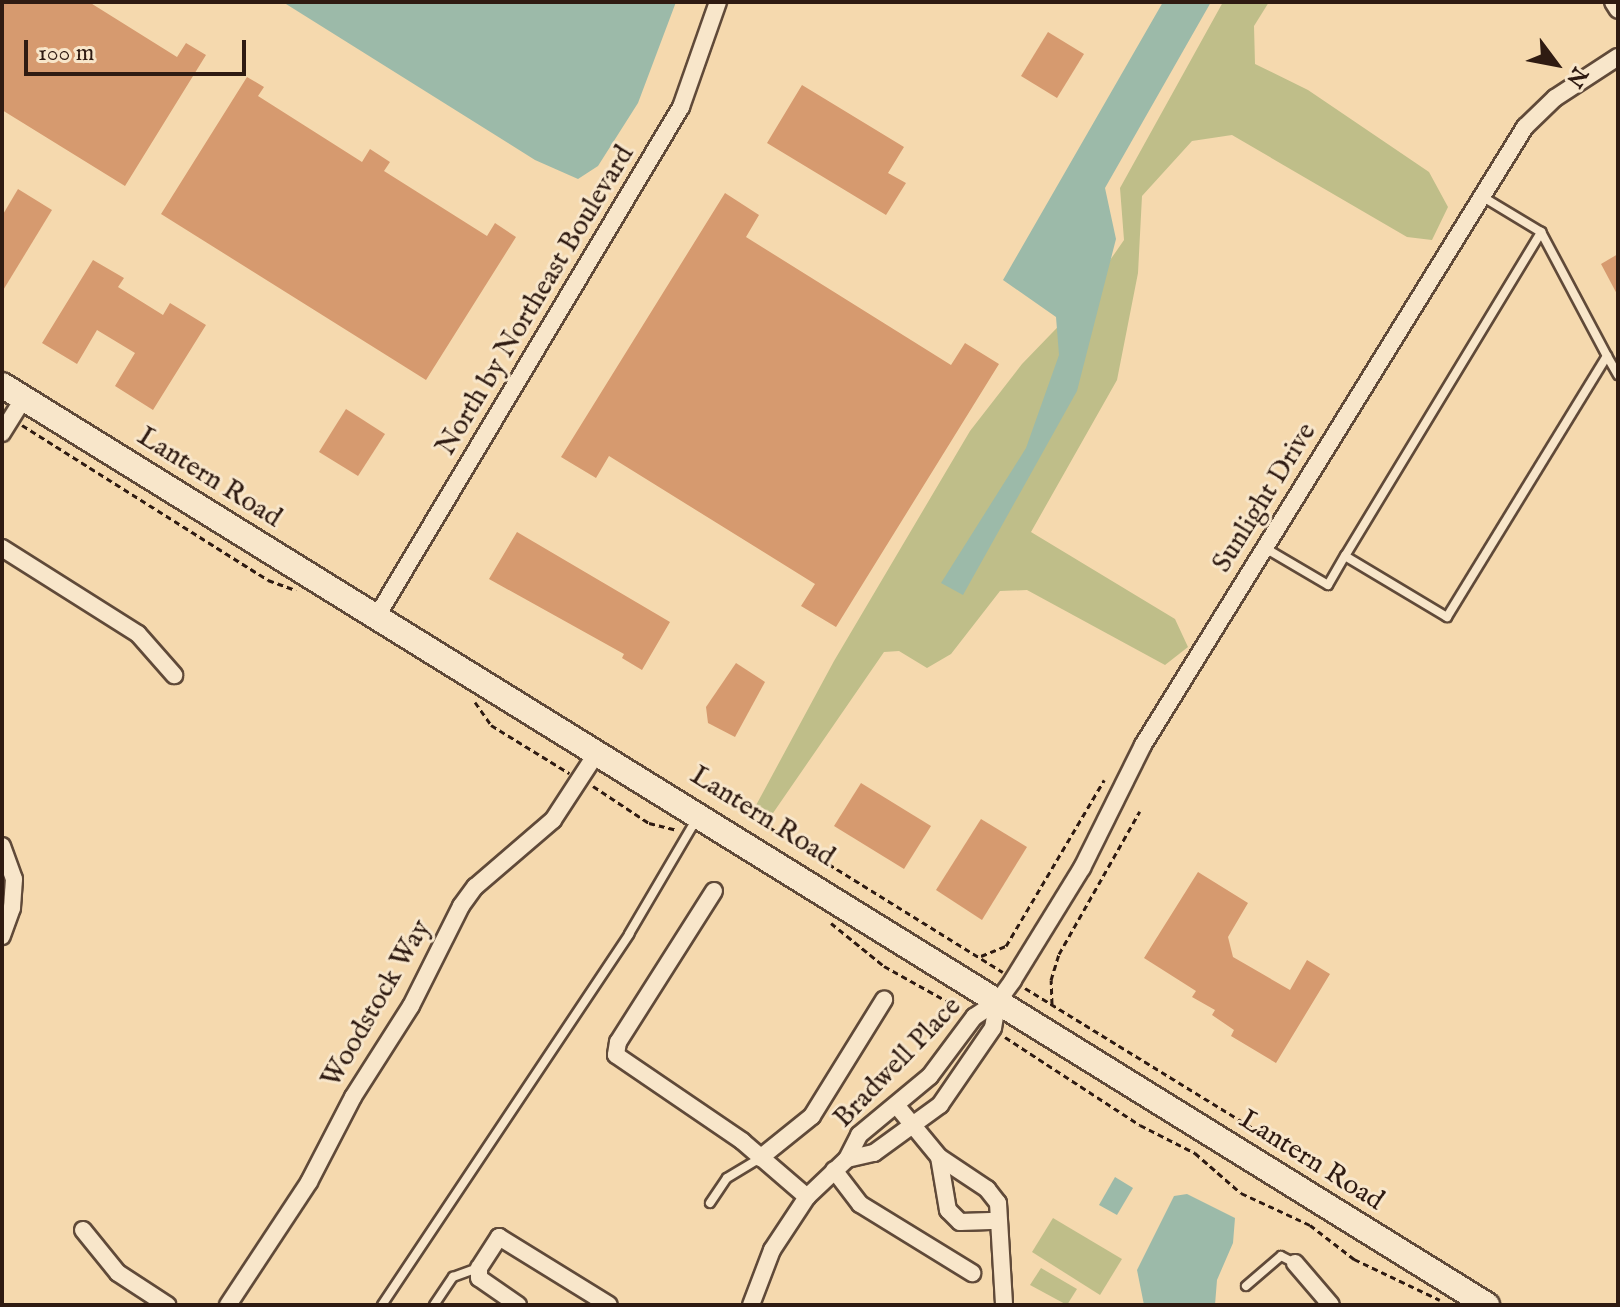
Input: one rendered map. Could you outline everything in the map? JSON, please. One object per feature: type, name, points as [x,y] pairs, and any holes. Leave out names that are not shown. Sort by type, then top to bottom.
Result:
[{"type":"street","name":"North by Northeast Boulevard","points":[[377,616],[681,107],[718,2]]},
{"type":"street","points":[[1613,2],[1618,10]]},
{"type":"street","name":"Sunlight Drive","points":[[998,1001],[1082,868],[1143,745],[1482,196],[1538,112],[1618,57]]},
{"type":"street","name":"Lantern Road","points":[[2,385],[18,408],[377,616],[598,751],[694,822],[998,1001],[1455,1300],[1487,1305]]},
{"type":"street","points":[[2,433],[18,408]]},
{"type":"street","points":[[2,548],[138,634],[174,675]]},
{"type":"street","name":"Woodstock Way","points":[[228,1305],[309,1182],[347,1107],[411,1006],[461,906],[475,887],[553,820],[598,751]]},
{"type":"street","points":[[2,846],[14,879],[12,908],[2,936]]},
{"type":"street","points":[[714,891],[618,1042],[616,1055],[760,1158],[807,1197]]},
{"type":"street","name":"Bradwell Place","points":[[760,1158],[812,1116],[884,1000]]},
{"type":"street","name":"Bradwell Place","points":[[751,1305],[772,1250],[807,1197],[841,1164],[859,1135],[897,1106],[947,1057],[974,1017],[998,1001]]},
{"type":"street","name":"Bradwell Place","points":[[841,1164],[874,1153],[914,1127],[951,1093],[993,1028],[998,1001]]},
{"type":"street","points":[[897,1106],[939,1157],[993,1195],[1004,1305]]},
{"type":"street","points":[[939,1157],[948,1210],[960,1222],[998,1221]]},
{"type":"street","name":"Bradwell Place","points":[[841,1164],[860,1204],[972,1273]]},
{"type":"street","points":[[83,1230],[118,1273],[167,1305]]},
{"type":"street","points":[[518,1305],[483,1283],[479,1268],[499,1237],[609,1305]]},
{"type":"street","points":[[1295,1263],[1331,1305]]},
{"type":"lane","points":[[1482,196],[1541,232],[1618,375]]},
{"type":"lane","points":[[1265,548],[1328,585],[1541,232]]},
{"type":"lane","points":[[1345,556],[1447,617],[1607,356]]},
{"type":"lane","points":[[382,1305],[622,944],[694,822]]},
{"type":"lane","points":[[710,1203],[727,1178],[760,1158]]},
{"type":"lane","points":[[1246,1286],[1281,1256],[1295,1263]]},
{"type":"lane","points":[[434,1305],[453,1277],[479,1268]]},
{"type":"path","points":[[18,408],[268,580],[304,593]]},
{"type":"path","points":[[472,699],[491,725],[656,826],[694,822]]},
{"type":"path","points":[[981,956],[1006,946],[1104,780]]},
{"type":"path","points":[[1052,1004],[1059,954],[1140,811]]},
{"type":"path","points":[[827,919],[884,966],[974,1017]]},
{"type":"path","points":[[993,1028],[1140,1125],[1195,1153],[1241,1193],[1310,1225],[1370,1267],[1455,1300]]},
{"type":"shaded area","points":[[273,2],[676,2],[638,103],[598,166],[578,179],[535,160],[286,4]]},
{"type":"shaded area","points":[[1163,2],[1211,2],[1105,188],[1116,239],[1077,391],[963,595],[941,583],[1026,448],[1059,355],[1056,317],[1003,280]]},
{"type":"shaded area","points":[[1223,2],[1269,2],[1254,26],[1255,64],[1308,90],[1429,172],[1448,207],[1432,240],[1407,237],[1232,135],[1192,141],[1142,196],[1138,273],[1117,380],[1031,532],[1175,619],[1188,647],[1165,665],[1027,590],[1000,591],[951,654],[927,668],[899,651],[884,652],[771,816],[754,809],[834,661],[970,431],[1022,364],[1079,305],[1124,240],[1120,188]]},
{"type":"shaded area","points":[[1115,1177],[1133,1188],[1117,1215],[1099,1205]]},
{"type":"shaded area","points":[[1187,1194],[1235,1218],[1233,1243],[1217,1280],[1215,1305],[1144,1305],[1137,1270],[1174,1196]]},
{"type":"shaded area","points":[[1053,1218],[1122,1259],[1100,1295],[1032,1252]]},
{"type":"shaded area","points":[[1041,1268],[1077,1289],[1067,1305],[1030,1285]]},
{"type":"building","points":[[2,2],[89,2],[177,57],[186,43],[206,55],[125,186],[2,110]]},
{"type":"building","points":[[1048,32],[1084,54],[1057,98],[1021,76]]},
{"type":"building","points":[[247,77],[264,87],[258,96],[362,162],[370,149],[390,162],[384,171],[487,236],[495,223],[516,237],[426,380],[161,214]]},
{"type":"building","points":[[802,85],[904,147],[888,173],[906,183],[886,215],[767,143]]},
{"type":"building","points":[[18,189],[52,210],[2,292],[2,216]]},
{"type":"building","points":[[725,193],[759,215],[746,237],[951,365],[965,343],[999,364],[836,627],[801,606],[815,584],[609,456],[596,478],[561,457]]},
{"type":"building","points":[[1618,254],[1618,296],[1601,264]]},
{"type":"building","points":[[93,260],[124,278],[118,287],[163,315],[170,303],[206,325],[153,410],[115,386],[135,353],[97,330],[77,364],[42,343]]},
{"type":"building","points":[[346,409],[385,434],[358,476],[319,452]]},
{"type":"building","points":[[517,532],[670,622],[642,670],[622,658],[624,654],[489,579]]},
{"type":"building","points":[[736,663],[765,682],[735,737],[708,723],[706,707]]},
{"type":"building","points":[[861,783],[931,826],[904,869],[834,826]]},
{"type":"building","points":[[981,819],[1027,847],[982,920],[936,890]]},
{"type":"building","points":[[1198,872],[1248,903],[1228,937],[1233,957],[1290,990],[1307,960],[1330,974],[1276,1063],[1231,1036],[1234,1030],[1212,1015],[1215,1010],[1192,997],[1196,991],[1144,958]]}]
